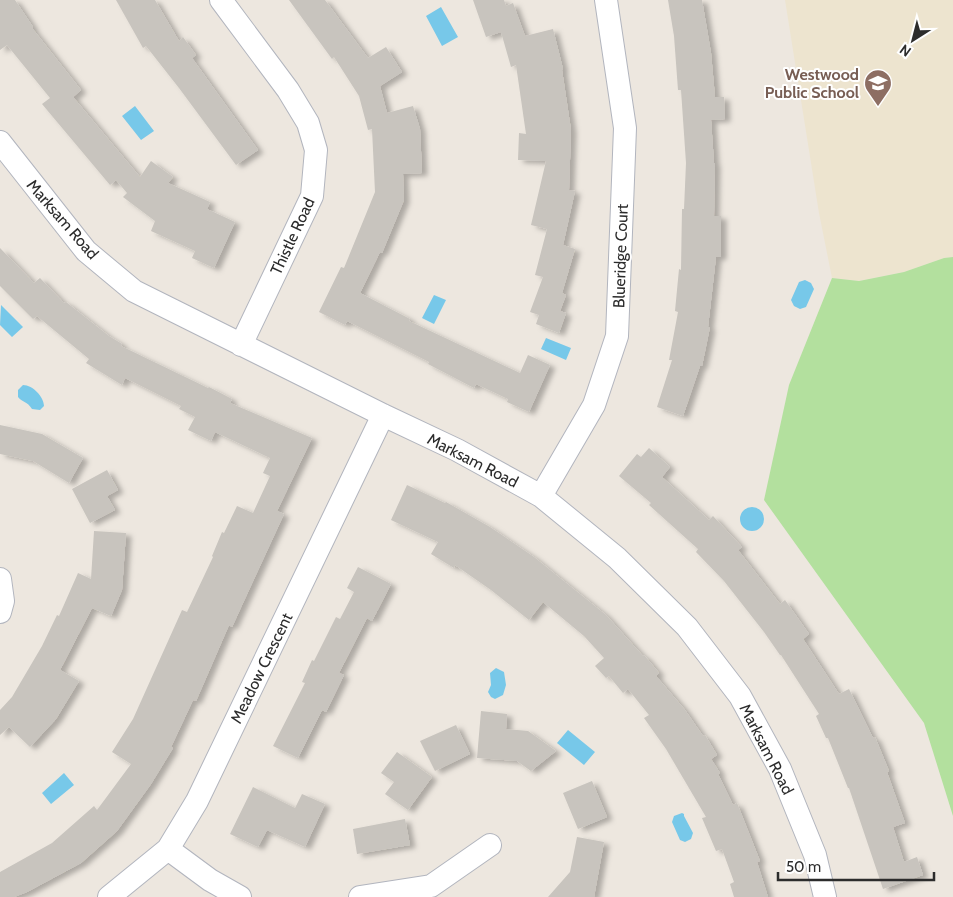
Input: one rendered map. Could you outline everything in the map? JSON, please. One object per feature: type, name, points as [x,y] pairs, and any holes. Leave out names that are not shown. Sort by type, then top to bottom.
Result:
[{"type":"street","name":"Thistle Road","points":[[221,0],[288,90],[308,123],[316,150],[312,196],[241,344]]},
{"type":"street","name":"Blueridge Court","points":[[540,496],[594,405],[617,336],[625,128],[606,0]]},
{"type":"street","name":"Marksam Road","points":[[4,156],[86,251],[134,291],[457,450],[540,496],[617,558],[687,627],[740,696],[780,769],[815,855],[825,897]]},
{"type":"street","name":"Meadow Crescent","points":[[109,897],[168,849],[197,801],[383,415]]},
{"type":"street","points":[[0,579],[3,601],[0,612]]},
{"type":"street","points":[[360,897],[431,886],[490,844]]},
{"type":"street","points":[[168,849],[210,880],[240,897]]},
{"type":"shaded area","name":"Westwood Public School","points":[[785,0],[953,0],[953,257],[944,258],[904,272],[859,281],[832,278],[819,213]]},
{"type":"green space","points":[[953,257],[953,816],[924,723],[764,500],[789,385],[832,278],[859,281],[904,272],[944,258]]},
{"type":"water","points":[[441,7],[458,37],[442,46],[426,16]]},
{"type":"water","points":[[135,106],[154,131],[141,140],[122,116]]},
{"type":"water","points":[[805,280],[811,283],[814,289],[806,307],[800,309],[794,306],[791,300],[799,282]]},
{"type":"water","points":[[434,295],[446,300],[434,324],[422,318]]},
{"type":"water","points":[[1,305],[23,327],[12,337],[0,325]]},
{"type":"water","points":[[546,338],[571,348],[566,360],[541,349]]},
{"type":"water","points":[[23,385],[34,389],[40,395],[44,406],[40,410],[32,409],[18,397],[18,390]]},
{"type":"water","points":[[752,507],[760,511],[764,519],[760,527],[752,531],[744,527],[740,519],[744,511]]},
{"type":"water","points":[[496,668],[504,672],[506,685],[503,695],[495,699],[488,692],[491,685],[490,673]]},
{"type":"water","points":[[568,730],[595,752],[584,765],[557,743]]},
{"type":"water","points":[[64,773],[74,785],[51,804],[42,793]]},
{"type":"water","points":[[682,813],[693,833],[691,839],[685,842],[680,840],[672,822],[674,816]]},
{"type":"building","points":[[0,0],[15,0],[32,28],[81,90],[73,97],[140,177],[151,161],[173,177],[168,183],[210,202],[207,209],[235,222],[214,268],[192,258],[195,251],[151,231],[155,221],[123,197],[127,193],[116,180],[110,185],[42,104],[50,98],[7,45],[0,50]]},
{"type":"building","points":[[116,0],[155,0],[179,41],[183,37],[196,55],[192,58],[258,150],[236,165],[146,46],[143,48]]},
{"type":"building","points":[[289,0],[325,0],[368,58],[386,47],[402,72],[380,86],[387,113],[413,106],[420,129],[422,173],[403,174],[404,200],[382,253],[380,252],[360,293],[410,319],[409,321],[520,373],[528,355],[550,365],[529,412],[507,402],[508,399],[476,384],[474,388],[428,364],[429,362],[347,321],[345,325],[319,312],[341,267],[344,268],[375,192],[372,129],[368,130],[359,96],[334,57],[332,59]]},
{"type":"building","points":[[473,0],[504,0],[506,6],[513,3],[525,36],[553,29],[563,69],[571,130],[569,190],[575,191],[563,245],[575,249],[562,293],[566,295],[560,311],[566,313],[559,333],[536,324],[539,315],[530,312],[543,277],[535,275],[547,229],[531,225],[546,161],[518,160],[519,133],[526,134],[516,65],[511,67],[501,32],[486,37]]},
{"type":"building","points":[[668,0],[702,0],[711,53],[715,97],[724,97],[725,119],[711,120],[715,163],[714,216],[721,216],[721,257],[716,257],[708,327],[710,327],[702,366],[700,366],[683,416],[657,407],[672,360],[669,360],[678,312],[675,311],[679,269],[681,270],[682,209],[684,209],[686,163],[681,90],[678,90],[674,36]]},
{"type":"building","points":[[0,248],[34,283],[40,278],[64,303],[66,302],[122,344],[121,346],[232,399],[230,403],[312,438],[277,511],[284,514],[232,627],[229,625],[196,701],[193,700],[171,747],[173,748],[151,784],[117,831],[81,863],[14,897],[0,897],[0,872],[52,843],[94,806],[97,810],[131,764],[112,752],[133,719],[182,610],[187,612],[213,557],[222,532],[224,533],[237,506],[253,513],[270,476],[263,473],[270,458],[215,432],[211,441],[188,430],[195,417],[179,409],[181,406],[125,378],[122,385],[86,363],[89,359],[37,316],[33,319],[0,286]]},
{"type":"building","points":[[0,425],[42,434],[83,458],[69,483],[33,461],[0,454]]},
{"type":"building","points":[[649,448],[670,467],[662,477],[709,520],[713,516],[742,547],[738,550],[780,604],[785,600],[809,634],[803,639],[839,694],[849,689],[873,738],[875,737],[889,771],[887,772],[905,823],[893,827],[904,862],[917,857],[923,875],[883,889],[849,788],[828,738],[826,738],[816,716],[819,714],[781,655],[724,581],[696,552],[698,549],[649,505],[651,503],[619,476],[637,454],[641,457]]},
{"type":"building","points":[[107,470],[118,490],[107,496],[115,510],[90,523],[72,489]]},
{"type":"building","points":[[407,485],[446,502],[490,527],[534,557],[606,615],[644,655],[659,673],[656,676],[685,710],[703,736],[705,735],[717,755],[711,759],[720,773],[718,774],[733,805],[737,803],[760,861],[757,862],[768,897],[734,897],[730,884],[734,882],[722,849],[716,851],[702,818],[706,817],[666,749],[644,718],[649,715],[628,689],[623,693],[609,676],[606,678],[595,666],[604,658],[584,636],[543,602],[529,620],[455,565],[454,568],[431,554],[438,542],[391,520]]},
{"type":"building","points":[[94,531],[126,533],[122,590],[111,616],[92,608],[60,670],[79,681],[56,719],[30,747],[9,727],[0,735],[0,710],[12,697],[42,646],[57,615],[59,616],[78,573],[91,579]]},
{"type":"building","points":[[358,567],[391,584],[372,621],[367,618],[339,673],[344,675],[326,712],[322,710],[298,758],[273,746],[305,683],[302,682],[312,660],[314,661],[336,617],[340,619],[354,592],[347,588]]},
{"type":"building","points":[[481,711],[507,714],[506,729],[528,731],[556,751],[531,771],[517,761],[477,758]]},
{"type":"building","points":[[456,725],[470,754],[435,771],[420,741]]},
{"type":"building","points":[[397,752],[432,777],[408,810],[385,794],[394,782],[381,773]]},
{"type":"building","points":[[592,781],[607,817],[578,829],[563,793]]},
{"type":"building","points":[[253,787],[295,808],[302,794],[325,804],[305,847],[267,830],[258,847],[230,834]]},
{"type":"building","points":[[405,819],[410,845],[357,854],[353,829]]},
{"type":"building","points":[[577,837],[604,842],[594,897],[548,897],[570,872]]},
{"type":"place","name":"Westwood Public School","points":[[878,107]]}]
